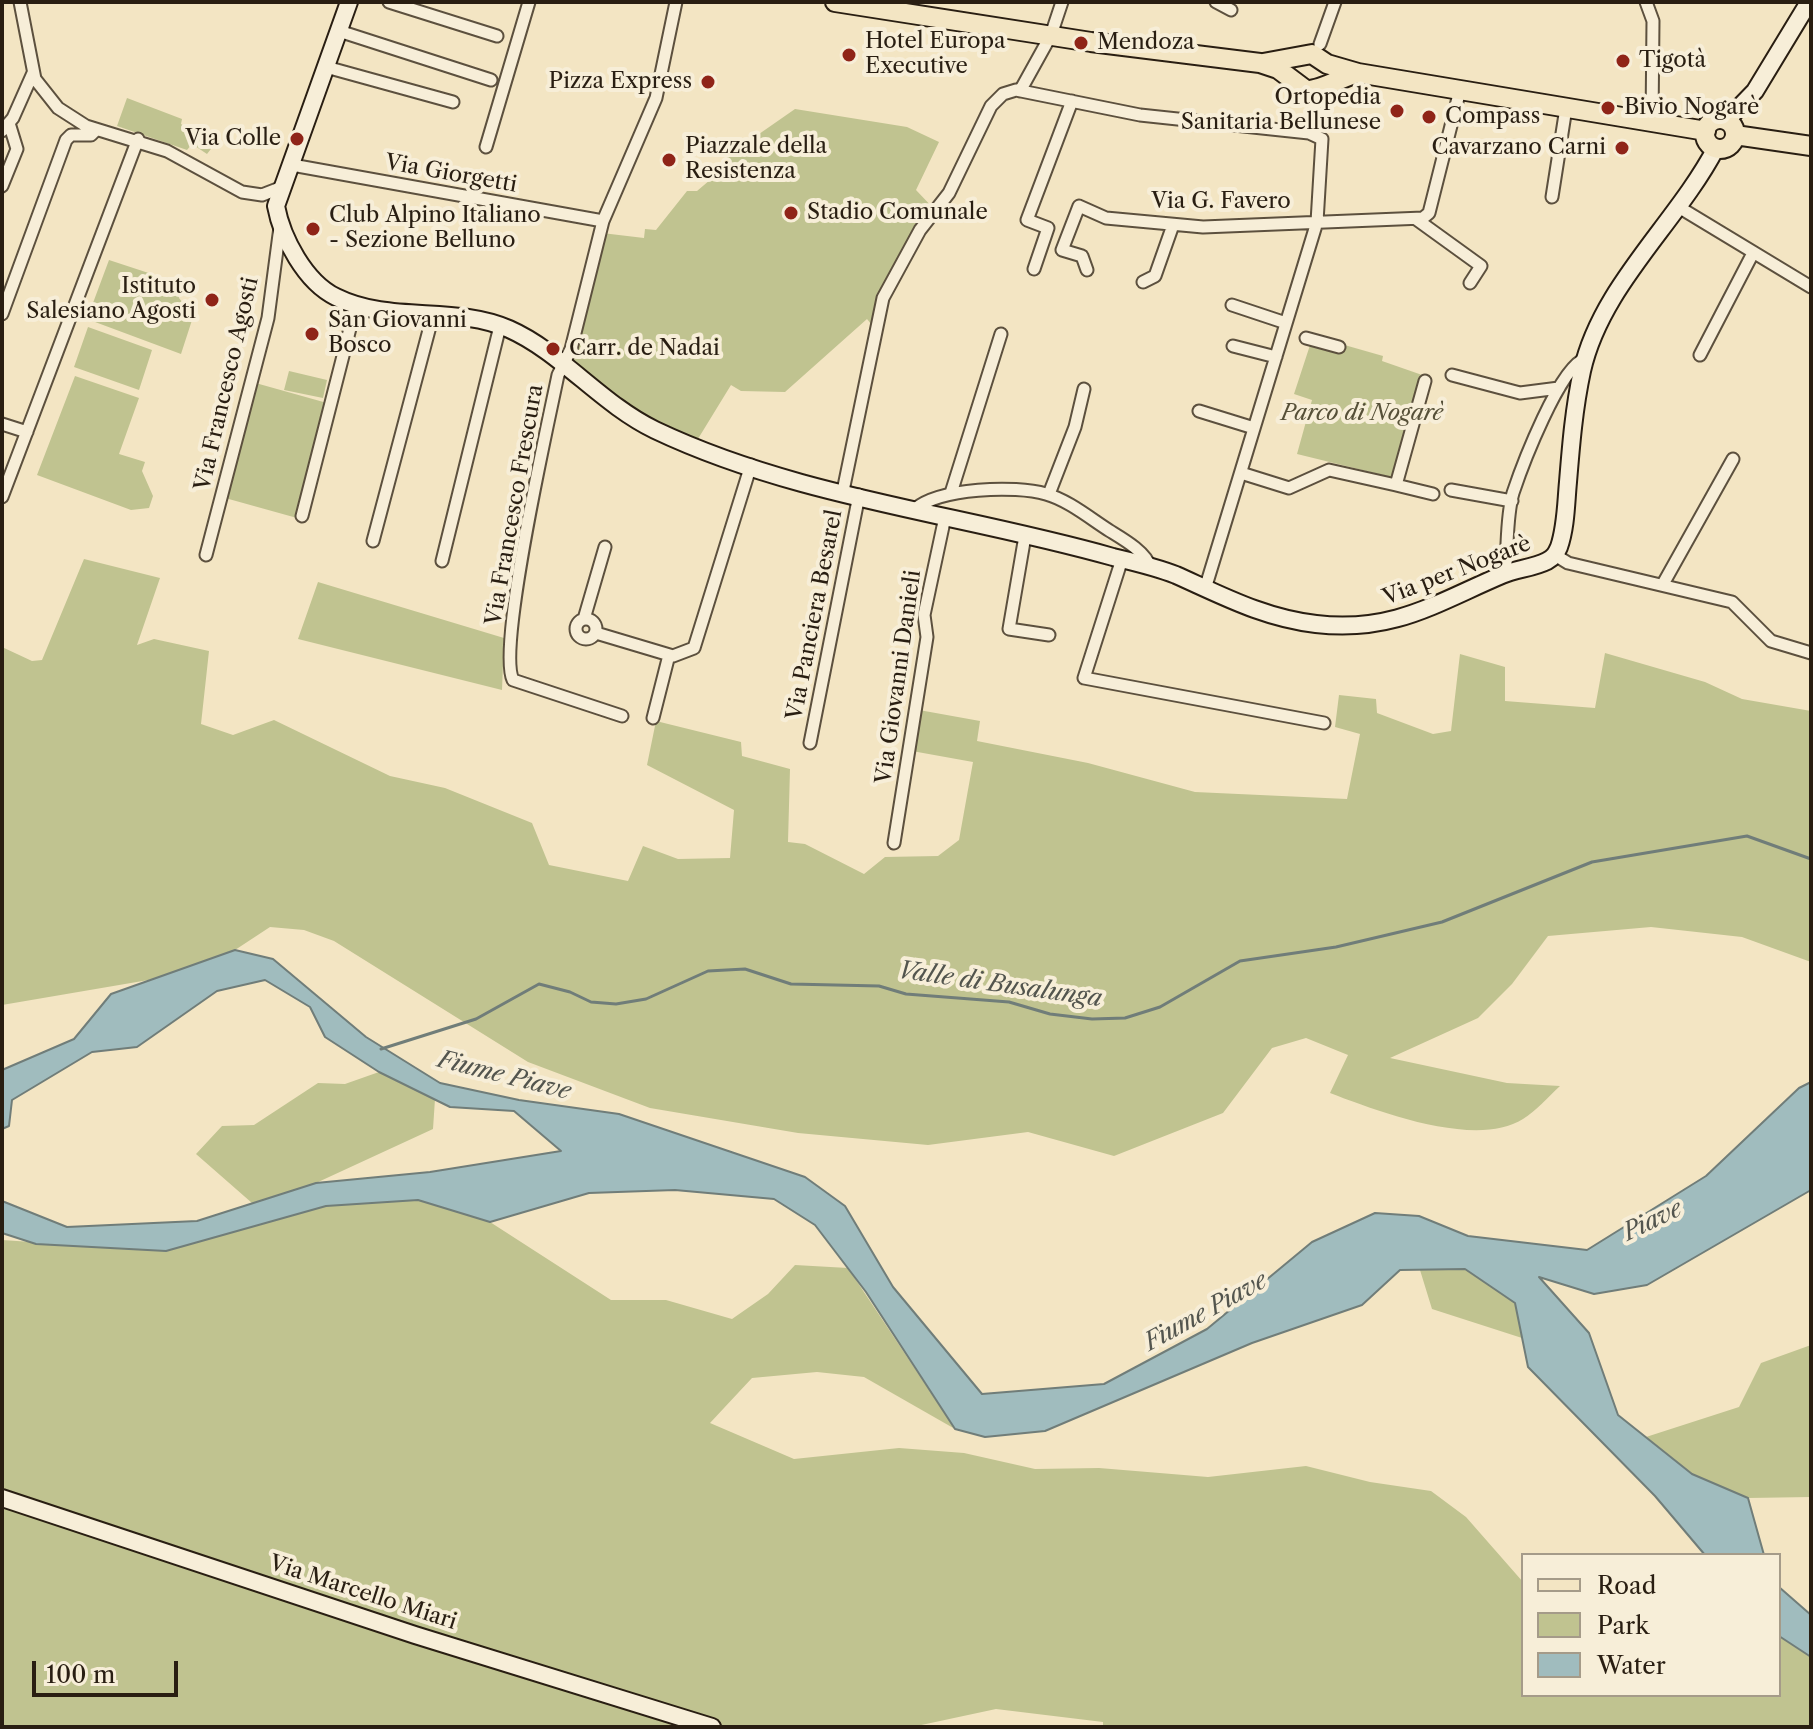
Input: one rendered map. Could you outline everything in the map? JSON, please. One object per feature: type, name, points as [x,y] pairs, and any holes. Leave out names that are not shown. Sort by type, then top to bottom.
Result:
[{"type":"main road","points":[[835,2],[1260,63],[1314,85],[1358,73],[1706,131]]},
{"type":"main road","points":[[888,2],[983,19],[999,27]]},
{"type":"main road","points":[[1260,63],[1312,54],[1314,85]]},
{"type":"main road","points":[[1300,58],[1293,68],[1314,85]]},
{"type":"main road","points":[[1730,128],[1729,146],[1716,148],[1707,142],[1706,131],[1713,121],[1730,128],[1811,146]]},
{"type":"street","points":[[20,2],[33,73],[52,103],[96,130],[138,139],[279,206]]},
{"type":"street","points":[[349,2],[279,206],[310,276],[336,298],[394,313],[433,315],[500,326],[442,561]]},
{"type":"street","points":[[389,2],[497,36]]},
{"type":"street","points":[[486,147],[529,2]]},
{"type":"street","points":[[561,366],[576,331],[603,221],[656,98],[676,2]]},
{"type":"street","points":[[1062,2],[1051,35],[1020,91],[1140,115],[1309,133],[1322,139],[1317,222],[1205,589]]},
{"type":"street","points":[[1216,2],[1231,10]]},
{"type":"street","points":[[1320,44],[1335,2]]},
{"type":"street","points":[[1646,2],[1653,21],[1652,122]]},
{"type":"street","points":[[1730,128],[1809,2]]},
{"type":"street","points":[[339,31],[491,80]]},
{"type":"street","points":[[326,67],[453,102]]},
{"type":"street","points":[[2,186],[17,149],[6,127],[33,73]]},
{"type":"street","points":[[1309,133],[1314,85]]},
{"type":"street","points":[[1460,90],[1429,213],[1416,219],[1481,266],[1470,283]]},
{"type":"street","name":"Via Panciera Besarel","points":[[810,743],[883,298],[920,230],[949,193],[991,106],[1003,94],[1020,91]]},
{"type":"street","points":[[1034,269],[1048,228],[1027,220],[1072,101]]},
{"type":"street","points":[[1552,197],[1566,108]]},
{"type":"street","points":[[2,314],[66,140],[71,135],[91,135],[96,130]]},
{"type":"street","points":[[2,497],[138,139]]},
{"type":"street","points":[[1716,148],[1598,325],[1585,359],[1576,401],[1563,529],[1552,557],[1727,600],[1742,609],[1771,641],[1811,653]]},
{"type":"street","name":"Via Giorgetti","points":[[292,165],[603,221]]},
{"type":"street","points":[[254,195],[279,206]]},
{"type":"street","name":"Via Francesco Agosti","points":[[206,555],[268,318],[279,206]]},
{"type":"street","name":"Via G. Favero","points":[[1087,270],[1082,256],[1062,250],[1079,206],[1106,218],[1203,227],[1416,219]]},
{"type":"street","points":[[1677,206],[1811,287]]},
{"type":"street","points":[[1143,282],[1155,276],[1173,225]]},
{"type":"street","points":[[1700,355],[1753,253]]},
{"type":"street","points":[[302,516],[356,305]]},
{"type":"street","points":[[1232,305],[1286,323]]},
{"type":"street","points":[[373,541],[433,315]]},
{"type":"street","name":"Via per Nogarè","points":[[500,326],[519,334],[634,419],[682,442],[807,482],[1150,567],[1248,610],[1315,624],[1366,626],[1447,602],[1505,574],[1552,557]]},
{"type":"street","points":[[951,493],[1001,334]]},
{"type":"street","points":[[1306,338],[1339,347]]},
{"type":"street","points":[[1233,346],[1276,357]]},
{"type":"street","points":[[1505,574],[1512,501],[1559,388],[1576,364],[1585,359]]},
{"type":"street","name":"Via Francesco Frescura","points":[[561,366],[520,569],[509,673],[513,680],[622,716]]},
{"type":"street","points":[[1452,375],[1526,394],[1559,388]]},
{"type":"street","points":[[1396,485],[1425,381]]},
{"type":"street","points":[[1049,494],[1075,427],[1084,389]]},
{"type":"street","points":[[1199,411],[1254,428]]},
{"type":"street","points":[[2,424],[27,432]]},
{"type":"street","points":[[1663,584],[1733,459]]},
{"type":"street","points":[[596,633],[669,655],[694,648],[751,465]]},
{"type":"street","points":[[1241,473],[1289,488],[1329,470],[1433,494]]},
{"type":"street","name":"Via per Nogarè","points":[[915,509],[923,502],[951,493],[1022,489],[1049,494],[1123,539],[1149,560],[1150,567]]},
{"type":"street","points":[[1451,490],[1512,501]]},
{"type":"street","name":"Via Giovanni Danieli","points":[[894,843],[927,637],[924,615],[945,517]]},
{"type":"street","points":[[1025,536],[1009,629],[1049,635]]},
{"type":"street","points":[[596,633],[588,640],[578,637],[576,626],[584,619],[605,547]]},
{"type":"street","points":[[1122,559],[1084,678],[1324,723]]},
{"type":"street","points":[[584,619],[594,622],[596,633]]},
{"type":"street","points":[[653,718],[669,655]]},
{"type":"street","name":"Via Marcello Miari","points":[[2,1498],[415,1635],[712,1727]]},
{"type":"green space","points":[[127,98],[182,119],[181,124],[214,145],[207,154],[192,144],[187,150],[117,126]]},
{"type":"green space","points":[[795,109],[907,127],[939,142],[916,190],[936,211],[890,288],[875,329],[867,319],[785,392],[741,391],[731,385],[693,447],[565,364],[602,233],[644,238],[645,229],[656,230],[687,191],[697,191],[730,163],[726,157]]},
{"type":"green space","points":[[109,260],[176,282],[179,298],[193,317],[181,354],[87,319]]},
{"type":"green space","points":[[88,327],[152,350],[139,390],[74,367]]},
{"type":"green space","name":"Parco di Nogarè","points":[[1313,336],[1383,356],[1382,361],[1425,376],[1399,479],[1297,454],[1312,400],[1294,394]]},
{"type":"green space","points":[[289,371],[327,380],[323,398],[284,390]]},
{"type":"green space","points":[[75,376],[139,398],[119,454],[145,462],[142,471],[153,496],[149,508],[131,510],[37,475]]},
{"type":"green space","points":[[252,382],[327,403],[297,518],[218,496]]},
{"type":"green space","points":[[84,559],[160,578],[137,645],[154,639],[209,651],[201,724],[233,735],[274,720],[390,776],[445,788],[532,823],[549,865],[628,881],[643,846],[678,859],[730,858],[734,810],[647,765],[656,721],[741,742],[742,756],[790,769],[788,842],[805,844],[864,874],[885,857],[938,856],[959,840],[973,762],[912,751],[919,710],[980,721],[977,741],[1088,763],[1195,792],[1347,799],[1360,734],[1335,727],[1339,695],[1376,699],[1377,713],[1433,734],[1451,731],[1460,654],[1505,667],[1505,701],[1595,708],[1605,653],[1705,682],[1742,699],[1811,711],[1811,962],[1742,937],[1651,927],[1548,936],[1512,984],[1478,1018],[1390,1058],[1507,1083],[1560,1086],[1523,1119],[1503,1127],[1454,1129],[1399,1117],[1350,1101],[1330,1093],[1348,1055],[1306,1038],[1272,1048],[1223,1113],[1114,1156],[1028,1132],[928,1145],[798,1133],[650,1108],[528,1062],[334,941],[304,930],[270,927],[235,950],[166,977],[2,1005],[2,647],[32,661],[42,660]]},
{"type":"green space","points":[[318,582],[504,638],[502,690],[298,639]]},
{"type":"green space","points":[[379,1072],[435,1099],[433,1129],[316,1183],[252,1203],[196,1154],[222,1126],[254,1125],[318,1083],[345,1084]]},
{"type":"green space","points":[[418,1200],[490,1222],[611,1300],[666,1300],[732,1319],[768,1294],[795,1265],[848,1268],[955,1429],[864,1377],[817,1372],[752,1378],[710,1423],[794,1459],[899,1448],[964,1453],[1035,1469],[1099,1468],[1208,1477],[1306,1466],[1370,1482],[1431,1491],[1466,1517],[1521,1580],[1521,1697],[1781,1697],[1781,1637],[1811,1657],[1811,1727],[1103,1727],[1103,1722],[996,1709],[912,1727],[2,1727],[2,1240],[166,1251],[326,1206]]},
{"type":"green space","points":[[1465,1269],[1515,1303],[1522,1338],[1432,1309],[1420,1270]]},
{"type":"green space","points":[[1811,1345],[1811,1497],[1748,1498],[1692,1474],[1646,1437],[1739,1407],[1761,1363]]},
{"type":"water","name":"Piave","points":[[235,950],[273,959],[366,1037],[440,1083],[519,1100],[619,1114],[805,1177],[845,1206],[893,1287],[982,1394],[1104,1384],[1207,1329],[1312,1242],[1375,1213],[1419,1216],[1468,1236],[1587,1250],[1706,1176],[1799,1088],[1811,1082],[1811,1190],[1647,1285],[1594,1294],[1539,1277],[1589,1333],[1618,1415],[1692,1474],[1748,1498],[1763,1553],[1703,1553],[1655,1496],[1528,1367],[1515,1303],[1465,1269],[1400,1270],[1362,1305],[1252,1343],[1045,1431],[985,1437],[955,1429],[866,1292],[815,1225],[774,1199],[675,1190],[589,1193],[490,1222],[418,1200],[326,1206],[166,1251],[36,1244],[2,1233],[2,1201],[67,1227],[197,1221],[316,1183],[430,1172],[561,1151],[514,1111],[450,1107],[379,1072],[325,1037],[310,1007],[265,980],[217,991],[137,1047],[92,1052],[12,1100],[9,1126],[2,1129],[2,1070],[74,1039],[111,994]]},
{"type":"water","points":[[1781,1589],[1811,1615],[1811,1657],[1781,1637]]},
{"type":"waterway","name":"Valle di Busalunga","points":[[381,1049],[476,1019],[539,984],[570,992],[591,1002],[616,1004],[646,999],[708,971],[745,969],[791,984],[879,986],[906,994],[1009,1002],[1050,1014],[1092,1019],[1125,1018],[1160,1007],[1240,961],[1336,947],[1442,922],[1592,862],[1747,836],[1811,859]]},
{"type":"place","name":"Mendoza","points":[[1081,43]]},
{"type":"place","name":"Hotel Europa Executive","points":[[849,55]]},
{"type":"place","name":"Tigotà","points":[[1623,61]]},
{"type":"place","name":"Pizza Express","points":[[708,82]]},
{"type":"place","name":"Bivio Nogarè","points":[[1608,108]]},
{"type":"place","name":"Ortopedia Sanitaria Bellunese","points":[[1397,111]]},
{"type":"place","name":"Compass","points":[[1429,117]]},
{"type":"place","name":"Via Colle","points":[[297,139]]},
{"type":"place","name":"Cavarzano Carni","points":[[1622,148]]},
{"type":"place","name":"Piazzale della Resistenza","points":[[669,160]]},
{"type":"place","name":"Stadio Comunale","points":[[791,213]]},
{"type":"place","name":"Club Alpino Italiano - Sezione Belluno","points":[[313,229]]},
{"type":"place","name":"Istituto Salesiano Agosti","points":[[212,300]]},
{"type":"place","name":"San Giovanni Bosco","points":[[312,334]]},
{"type":"place","name":"Carr. de Nadai","points":[[553,349]]},
{"type":"water label","name":"Fiume Piave","points":[[504,1076]]},
{"type":"water label","name":"Fiume Piave","points":[[1206,1312]]}]
